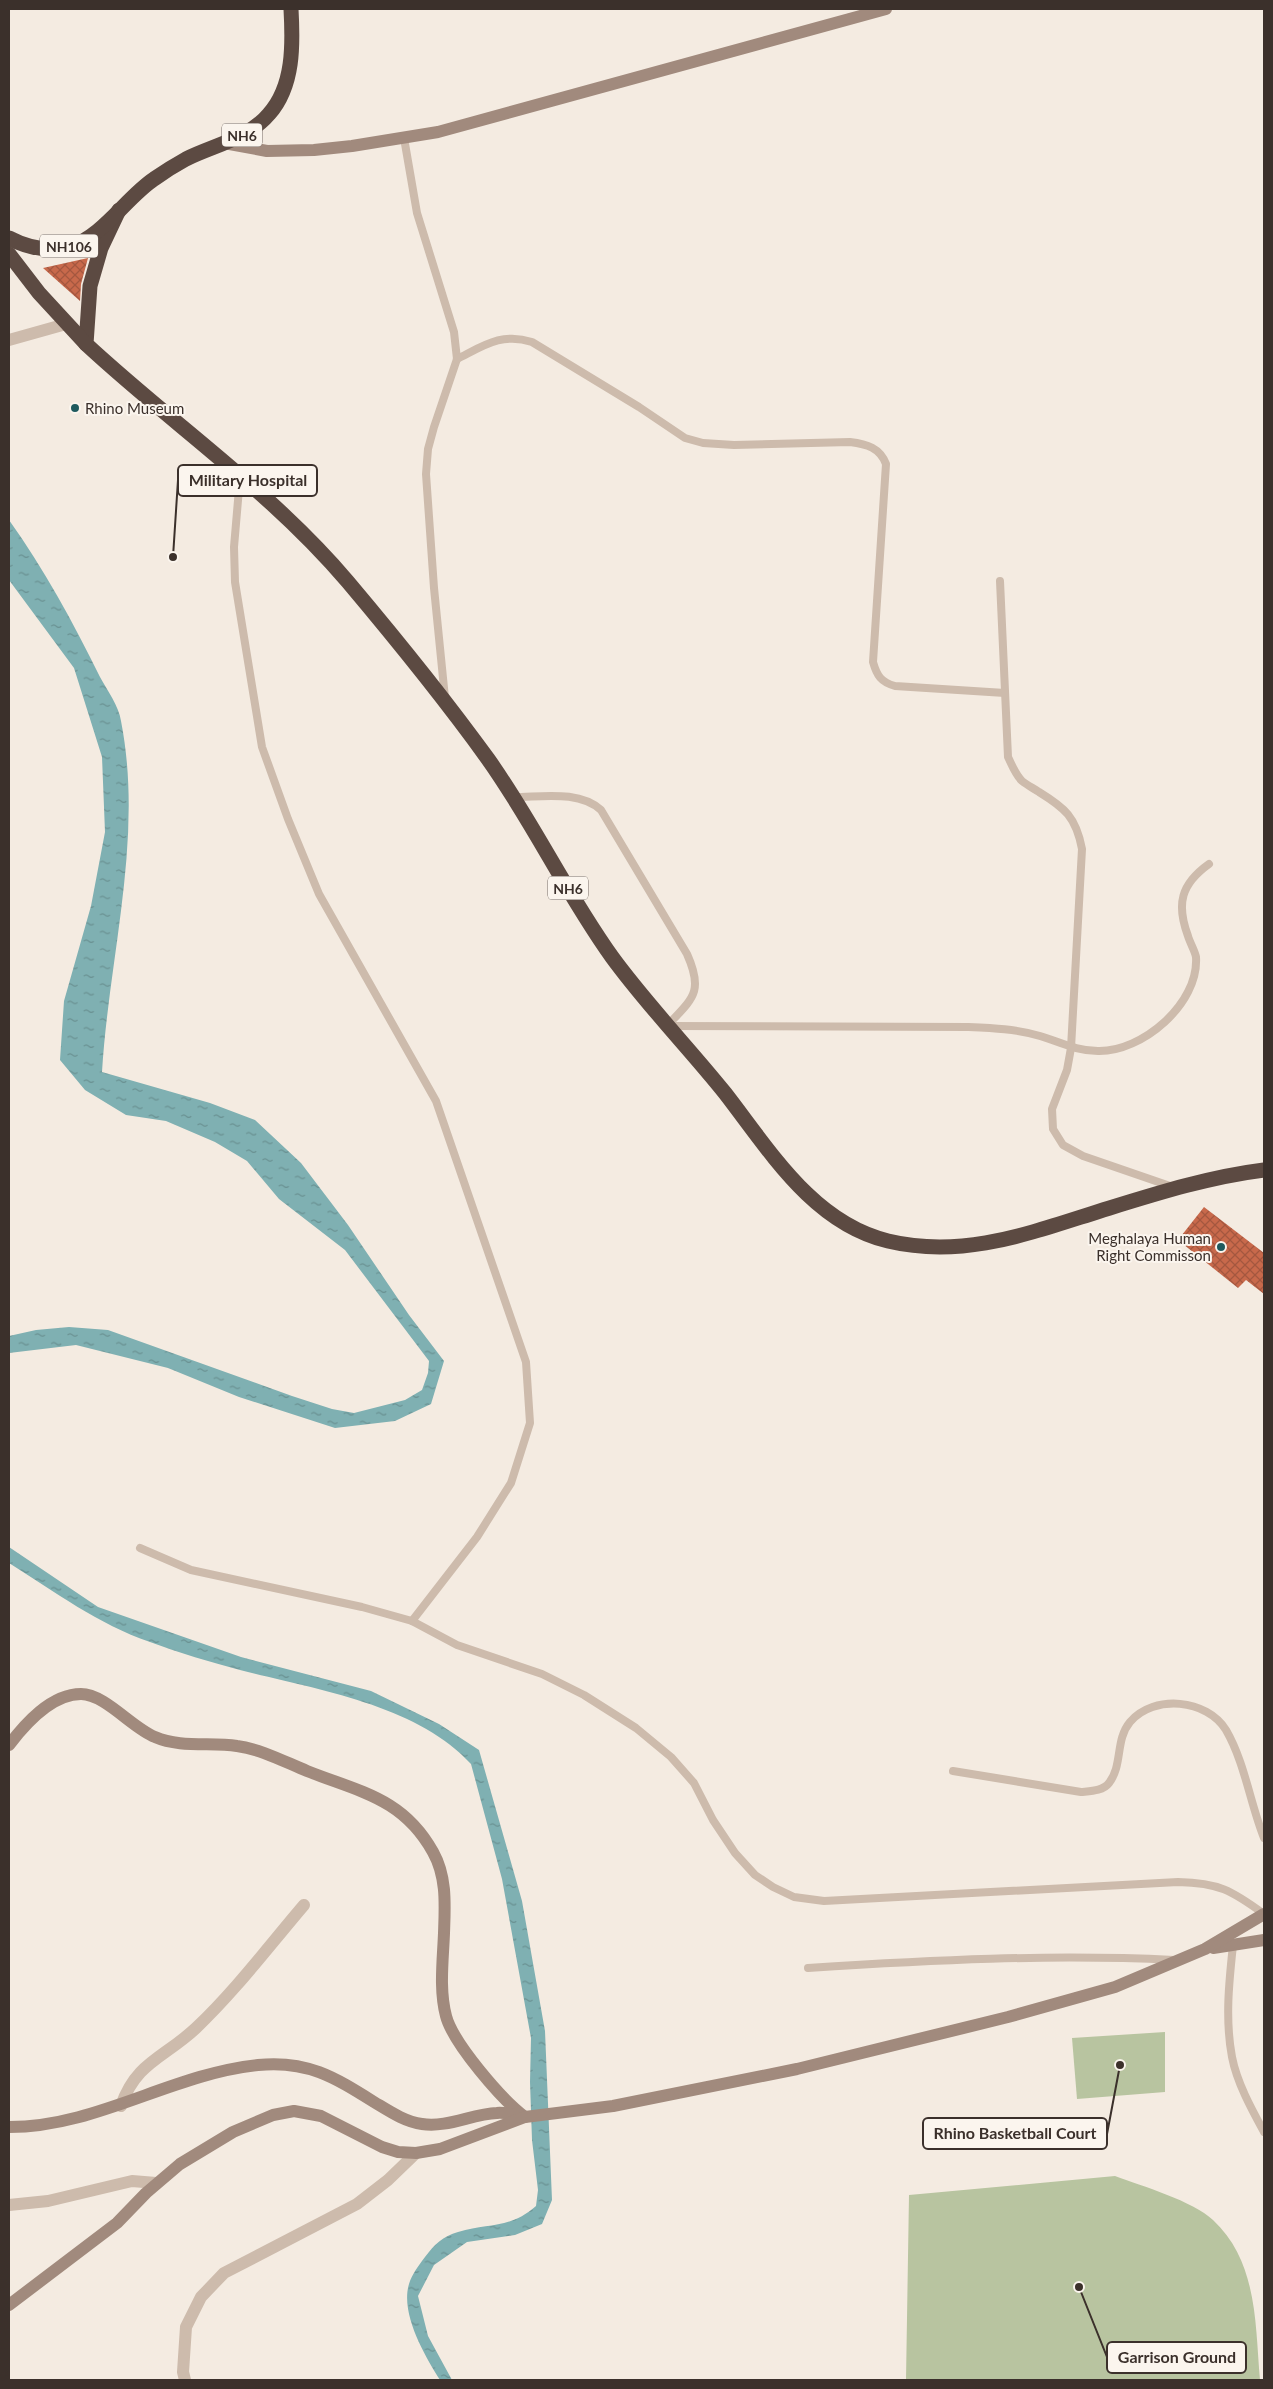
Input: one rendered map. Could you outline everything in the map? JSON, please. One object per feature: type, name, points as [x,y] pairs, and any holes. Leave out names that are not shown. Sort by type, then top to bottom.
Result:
[{"type":"highway","name":"NH6","points":[[291,9],[292,48],[289,72],[282,96],[270,114],[256,128],[187,159],[169,170],[152,181],[119,210],[101,248],[90,286],[86,344],[158,408],[240,475],[302,532],[327,558],[386,627],[446,703],[514,797],[587,920],[612,957],[794,1180],[819,1206],[841,1223],[867,1235],[894,1242],[936,1248],[972,1246],[1010,1240],[1197,1182],[1264,1170]]},
{"type":"highway","name":"NH106","points":[[9,238],[34,248],[58,248],[73,245],[95,233],[119,210]]},
{"type":"highway","points":[[9,254],[66,324],[86,344]]},
{"type":"street","points":[[224,142],[266,151],[314,150],[448,130],[886,9]]},
{"type":"street","points":[[9,340],[66,324]]},
{"type":"street","points":[[9,1745],[41,1710],[64,1698],[81,1694],[96,1698],[133,1725],[154,1737],[170,1742],[205,1743],[254,1750],[369,1793],[388,1803],[414,1826],[432,1850],[442,1869],[445,1908],[442,1981],[448,2022],[488,2081],[514,2109],[525,2117]]},
{"type":"street","points":[[121,2106],[127,2087],[139,2072],[195,2029],[304,1905]]},
{"type":"street","points":[[9,2305],[117,2223],[156,2183],[180,2164],[233,2132],[273,2115],[294,2111],[321,2116],[382,2147],[416,2153],[440,2149],[525,2117],[613,2106],[797,2069],[999,2020],[1115,1986],[1205,1949],[1264,1914]]},
{"type":"street","points":[[1205,1949],[1264,1940]]},
{"type":"street","points":[[9,2127],[59,2123],[121,2106],[181,2082],[260,2065],[289,2066],[325,2073],[389,2111],[421,2124],[434,2125],[498,2112],[525,2117]]},
{"type":"street","points":[[186,2380],[183,2372],[186,2328],[201,2296],[224,2273],[357,2204],[388,2180],[416,2153]]},
{"type":"street","points":[[9,2205],[48,2201],[132,2181],[156,2183]]},
{"type":"lane","points":[[404,138],[416,213],[454,332],[457,359],[428,449],[426,474],[434,588],[446,703]]},
{"type":"lane","points":[[457,359],[497,340],[520,338],[532,342],[612,390],[685,438],[702,443],[734,445],[850,442],[862,443],[876,449],[882,454],[886,464],[873,662],[876,673],[886,683],[895,686],[1005,693]]},
{"type":"lane","points":[[240,475],[234,547],[235,582],[262,747],[288,818],[320,894],[436,1101],[526,1362],[530,1423],[511,1483],[477,1537],[412,1621]]},
{"type":"lane","points":[[1000,581],[1008,757],[1014,771],[1023,782],[1062,808],[1072,818],[1079,830],[1082,849],[1071,1048],[1067,1070],[1052,1109],[1053,1129],[1063,1145],[1083,1156],[1176,1188]]},
{"type":"lane","points":[[514,797],[580,798],[591,802],[601,810],[687,954],[694,971],[697,984],[694,995],[667,1026]]},
{"type":"lane","points":[[667,1026],[968,1027],[1008,1030],[1040,1036],[1071,1048],[1100,1052],[1129,1045],[1154,1033],[1181,1004],[1194,975],[1196,956],[1180,912],[1183,894],[1194,875],[1209,864]]},
{"type":"lane","points":[[140,1548],[190,1570],[362,1607],[412,1621],[457,1645],[542,1674],[584,1695],[636,1728],[671,1757],[694,1783],[713,1820],[735,1853],[756,1875],[794,1898],[824,1901],[1178,1882],[1206,1883],[1236,1894],[1264,1914]]},
{"type":"lane","points":[[953,1771],[1081,1792],[1096,1791],[1108,1785],[1116,1773],[1121,1738],[1130,1722],[1143,1712],[1158,1706],[1179,1704],[1197,1706],[1214,1716],[1225,1730],[1236,1752],[1264,1838]]},
{"type":"lane","points":[[1232,1945],[1227,2008],[1232,2058],[1252,2109],[1264,2132]]},
{"type":"lane","points":[[808,1968],[937,1960],[1132,1958],[1178,1960]]},
{"type":"green space","points":[[1165,2032],[1165,2092],[1077,2099],[1072,2038]]},
{"type":"green space","points":[[1115,2176],[1180,2200],[1193,2207],[1213,2220],[1228,2237],[1239,2255],[1252,2295],[1260,2380],[906,2380],[909,2195]]},
{"type":"water","points":[[9,520],[34,557],[69,616],[120,715],[127,765],[129,809],[127,853],[102,1072],[210,1103],[255,1120],[301,1163],[348,1225],[409,1315],[444,1361],[431,1404],[395,1421],[335,1428],[239,1397],[168,1368],[76,1345],[9,1353],[9,1336],[36,1330],[69,1327],[108,1330],[292,1396],[332,1409],[354,1413],[405,1400],[422,1390],[428,1373],[429,1361],[345,1250],[279,1199],[247,1161],[215,1142],[166,1121],[126,1115],[85,1090],[60,1060],[64,1001],[91,906],[105,832],[102,757],[74,668],[9,580]]},
{"type":"water","points":[[9,1547],[98,1607],[241,1657],[371,1691],[439,1724],[479,1750],[522,1901],[545,2031],[552,2200],[542,2224],[515,2235],[467,2242],[434,2265],[418,2296],[428,2336],[452,2380],[440,2380],[421,2347],[408,2308],[407,2296],[412,2277],[428,2253],[443,2239],[458,2232],[508,2222],[517,2218],[536,2206],[538,2190],[532,2140],[531,2038],[502,1879],[471,1764],[449,1744],[423,1727],[394,1713],[364,1702],[195,1657],[131,1635],[77,1607],[9,1563]]},
{"type":"building","points":[[88,258],[81,284],[80,301],[43,268]]},
{"type":"building","name":"Meghalaya Human Right Commisson","points":[[1204,1207],[1264,1253],[1264,1294],[1246,1280],[1238,1288],[1178,1240]]},
{"type":"place","name":"Rhino Museum","points":[[75,408]]},
{"type":"place","name":"Military Hospital","points":[[173,557]]},
{"type":"place","name":"Meghalaya Human Right Commisson","points":[[1221,1247]]},
{"type":"place","name":"Rhino Basketball Court","points":[[1120,2065]]},
{"type":"place","name":"Garrison Ground","points":[[1079,2287]]}]
